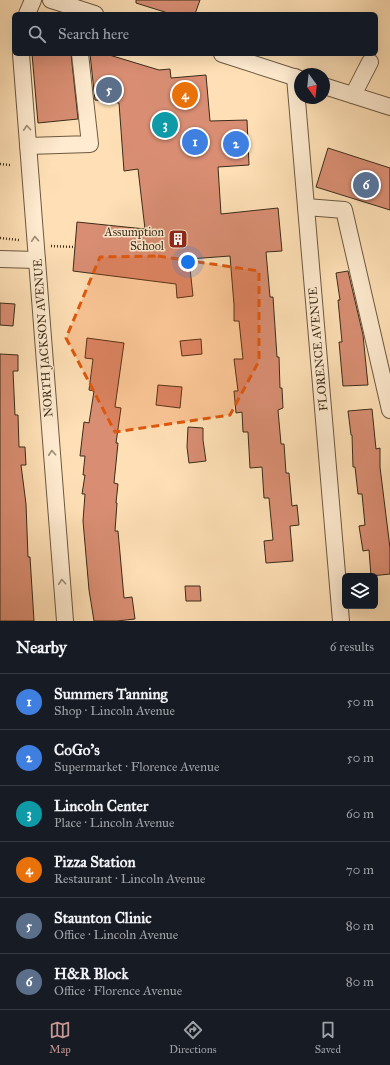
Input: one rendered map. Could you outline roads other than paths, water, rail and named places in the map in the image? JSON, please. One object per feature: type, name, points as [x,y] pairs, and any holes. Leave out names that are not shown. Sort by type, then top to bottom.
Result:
[{"type":"street","points":[[28,12],[33,0]]},
{"type":"street","points":[[51,0],[85,12]]},
{"type":"street","name":"NORTH JACKSON AVENUE","points":[[21,56],[65,621]]},
{"type":"street","points":[[28,146],[90,144],[80,56]]},
{"type":"street","points":[[228,56],[294,77]]},
{"type":"street","points":[[353,95],[370,62]]},
{"type":"street","points":[[330,88],[390,107]]},
{"type":"street","name":"FLORENCE AVENUE","points":[[299,104],[306,207],[341,621]]},
{"type":"street","points":[[306,207],[344,210],[390,410]]},
{"type":"street","points":[[0,259],[37,260]]},
{"type":"place","name":"Staunton Clinic","points":[[109,90]]},
{"type":"place","name":"Pizza Station","points":[[185,95]]},
{"type":"place","name":"Lincoln Center","points":[[165,125]]},
{"type":"place","name":"Summers Tanning","points":[[195,142]]},
{"type":"place","name":"CoGo's","points":[[236,144]]},
{"type":"place","name":"H&R Block","points":[[366,185]]},
{"type":"place","name":"Assumption School","points":[[178,239]]}]
